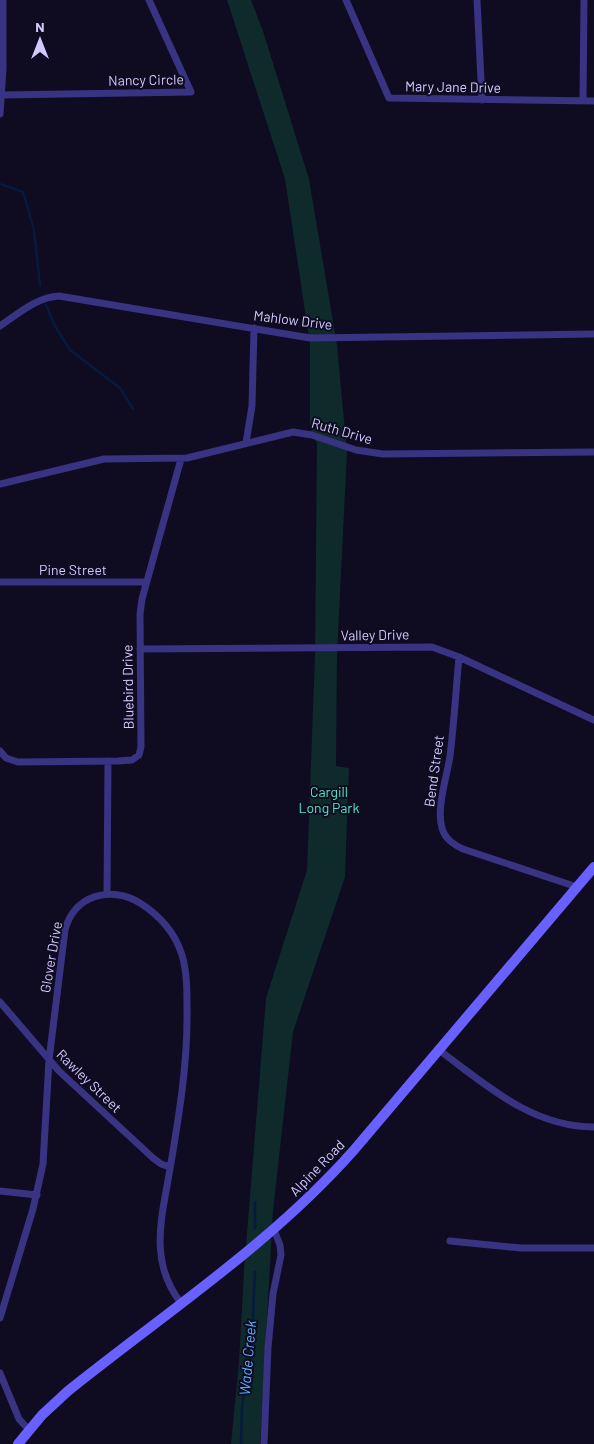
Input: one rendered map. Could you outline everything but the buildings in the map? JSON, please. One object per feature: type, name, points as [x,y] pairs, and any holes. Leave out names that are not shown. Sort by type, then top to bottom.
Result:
[{"type":"main road","name":"Alpine Road","points":[[18,1444],[29,1430],[68,1391],[274,1230],[311,1196],[344,1162],[594,867]]},
{"type":"street","points":[[0,114],[3,0]]},
{"type":"street","name":"Nancy Circle","points":[[2,95],[191,92],[149,0]]},
{"type":"street","name":"Mary Jane Drive","points":[[346,0],[389,98],[594,101]]},
{"type":"street","points":[[477,0],[482,100]]},
{"type":"street","points":[[583,100],[584,0]]},
{"type":"street","name":"Mahlow Drive","points":[[0,326],[40,300],[59,296],[301,336],[329,338],[594,334]]},
{"type":"street","points":[[246,444],[252,406],[254,328]]},
{"type":"street","name":"Ruth Drive","points":[[0,484],[99,460],[126,458],[181,459],[293,432],[312,435],[364,452],[383,454],[594,452]]},
{"type":"street","name":"Bluebird Drive","points":[[0,750],[6,758],[14,761],[108,762],[132,760],[140,753],[140,614],[146,582],[181,459]]},
{"type":"street","name":"Pine Street","points":[[0,582],[146,582]]},
{"type":"street","name":"Valley Drive","points":[[140,649],[426,647],[459,656],[594,720]]},
{"type":"street","name":"Bend Street","points":[[459,656],[450,757],[441,808],[441,825],[444,834],[451,842],[463,849],[577,887]]},
{"type":"street","points":[[107,894],[108,762]]},
{"type":"street","name":"Glover Drive","points":[[0,1318],[37,1195],[45,1154],[49,1060],[66,925],[82,902],[95,896],[107,894],[132,898],[152,911],[173,935],[180,949],[187,979],[187,1048],[162,1220],[160,1248],[162,1266],[167,1282],[181,1303]]},
{"type":"street","name":"Rawley Street","points":[[0,1002],[63,1076],[153,1158],[161,1164],[170,1167]]},
{"type":"street","points":[[439,1050],[494,1092],[527,1111],[562,1123],[594,1127]]},
{"type":"street","points":[[0,1191],[37,1195]]},
{"type":"street","points":[[264,1444],[268,1348],[273,1294],[281,1255],[280,1245],[274,1230]]},
{"type":"street","points":[[450,1241],[521,1248],[594,1248]]},
{"type":"street","points":[[0,1373],[19,1418],[29,1430]]},
{"type":"green space","name":"Cargill Long Park","points":[[227,0],[251,0],[263,31],[309,179],[337,345],[347,452],[337,655],[336,766],[349,768],[345,877],[293,1032],[273,1211],[260,1444],[231,1444],[239,1362],[244,1270],[266,998],[307,870],[315,654],[317,444],[310,427],[310,344],[285,179]]},
{"type":"waterway","points":[[0,184],[23,192],[34,230],[40,285]]},
{"type":"waterway","points":[[46,305],[55,326],[70,350],[120,388],[133,409]]},
{"type":"waterway","name":"Wade Creek","points":[[255,1202],[255,1229]]},
{"type":"waterway","name":"Wade Creek","points":[[241,1444],[242,1406],[251,1356],[255,1272]]}]
